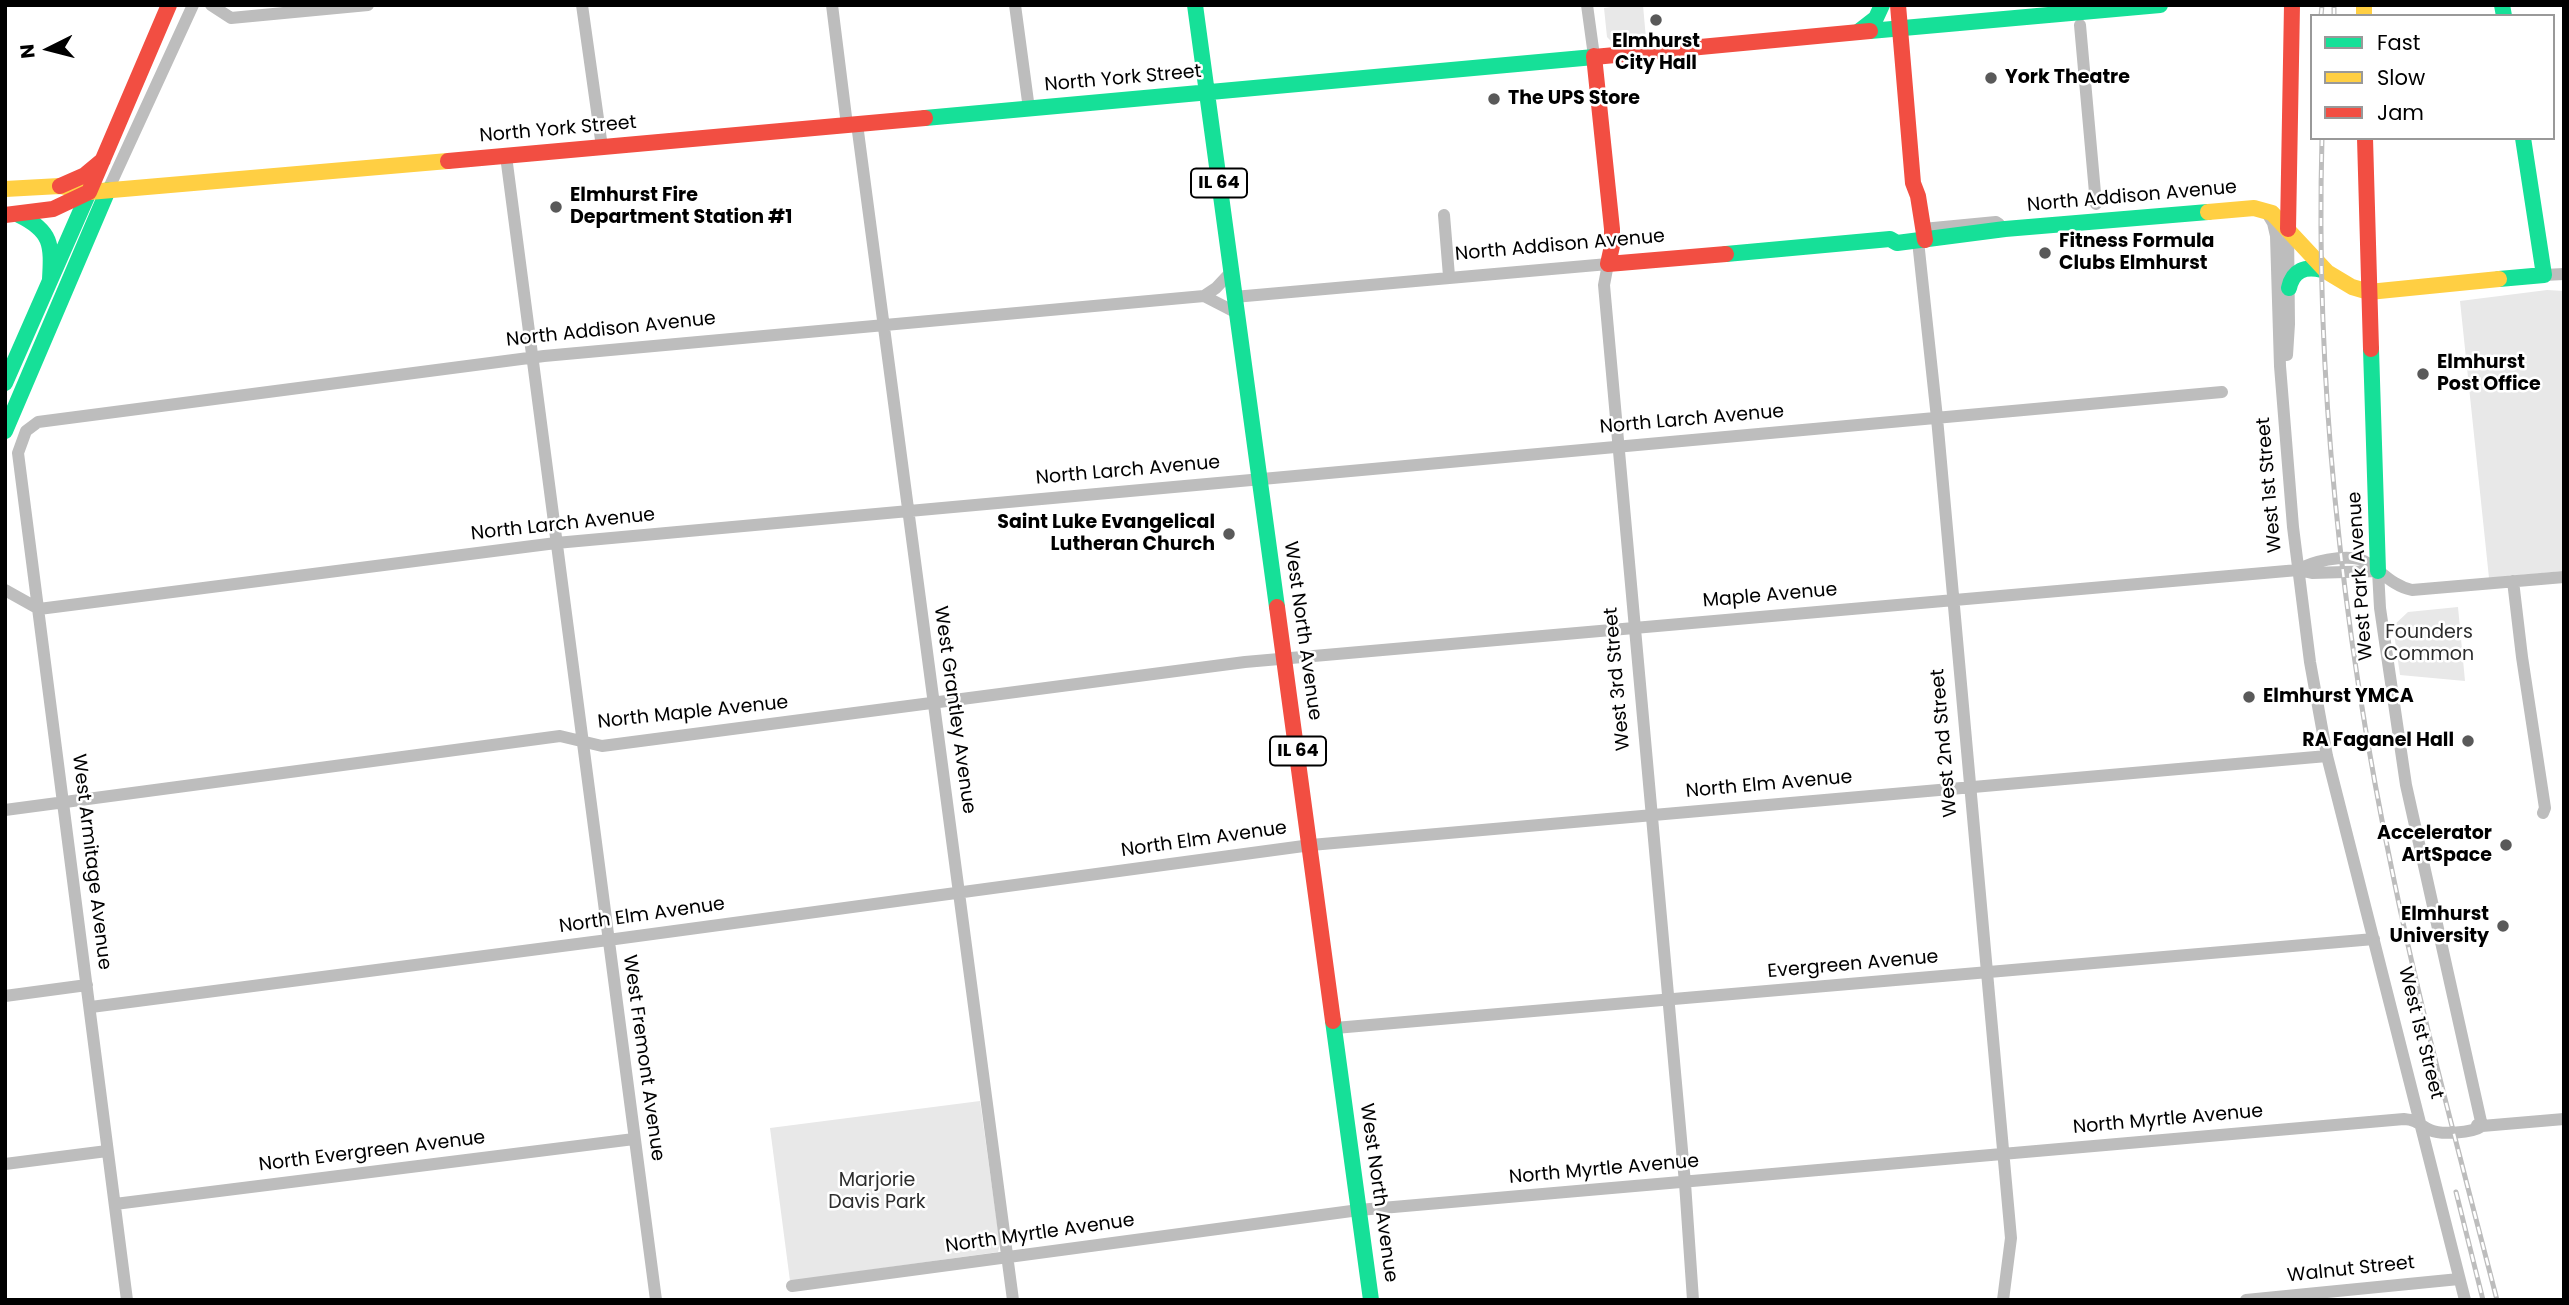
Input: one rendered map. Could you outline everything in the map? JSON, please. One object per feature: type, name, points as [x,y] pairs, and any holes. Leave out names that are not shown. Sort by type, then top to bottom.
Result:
[{"type":"main road","points":[[5,383],[169,5]]},
{"type":"main road","name":"IL 64","points":[[1195,5],[1207,93]]},
{"type":"main road","points":[[1858,33],[1876,18],[1882,5]]},
{"type":"main road","name":"West 2nd Street","points":[[1898,5],[1913,183],[1910,197],[1920,235]]},
{"type":"main road","name":"North York Street","points":[[5,189],[60,186],[89,192],[602,148],[2160,5]]},
{"type":"main road","name":"West 1st Street","points":[[2288,229],[2292,5]]},
{"type":"main road","name":"West 3rd Street","points":[[1594,56],[1612,229],[1608,264]]},
{"type":"main road","name":"West North Avenue","points":[[1207,93],[1371,1300]]},
{"type":"main road","name":"West Park Avenue","points":[[2365,140],[2378,571]]},
{"type":"main road","points":[[2266,211],[2277,217],[2322,270],[2347,286],[2369,292],[2544,275],[2523,140]]},
{"type":"main road","points":[[60,186],[85,175],[103,160]]},
{"type":"main road","points":[[2233,208],[2276,195],[2281,192],[2288,178]]},
{"type":"main road","points":[[5,431],[108,190]]},
{"type":"main road","name":"North York Street","points":[[12,215],[53,209],[89,192]]},
{"type":"main road","name":"North Addison Avenue","points":[[1608,264],[1890,239],[1897,243],[1920,235],[2000,225],[2233,208],[2266,211]]},
{"type":"main road","points":[[12,215],[36,222],[46,231],[50,247],[48,288]]},
{"type":"main road","points":[[2289,288],[2292,274],[2298,270],[2309,267],[2322,270]]},
{"type":"street","points":[[108,190],[193,5]]},
{"type":"street","points":[[211,5],[231,18],[368,5]]},
{"type":"street","points":[[582,5],[602,148]]},
{"type":"street","name":"West Grantley Avenue","points":[[832,5],[883,324],[1013,1300]]},
{"type":"street","points":[[1015,5],[1029,109]]},
{"type":"street","points":[[1587,5],[1594,56]]},
{"type":"street","points":[[2078,14],[2096,204]]},
{"type":"street","name":"West Fremont Avenue","points":[[506,156],[656,1300]]},
{"type":"street","name":"West 1st Street","points":[[2266,211],[2276,236],[2280,366],[2298,570],[2310,662],[2327,756],[2465,1300]]},
{"type":"street","points":[[1444,215],[1450,276]]},
{"type":"street","name":"West 1st Street","points":[[2284,402],[2289,324],[2288,229]]},
{"type":"street","name":"West 2nd Street","points":[[1920,235],[2011,1238],[2003,1300]]},
{"type":"street","name":"North Addison Avenue","points":[[1236,305],[1450,276],[1608,264]]},
{"type":"street","name":"West 3rd Street","points":[[1608,264],[1604,285],[1685,1183],[1693,1300]]},
{"type":"street","points":[[1204,296],[1231,272]]},
{"type":"street","points":[[2544,275],[2564,274]]},
{"type":"street","points":[[1204,296],[1236,305]]},
{"type":"street","name":"North Addison Avenue","points":[[26,431],[38,422],[531,358],[1204,296]]},
{"type":"street","name":"North Larch Avenue","points":[[39,609],[556,543],[2222,392]]},
{"type":"street","name":"West Armitage Avenue","points":[[26,431],[18,453],[127,1300]]},
{"type":"street","name":"Maple Avenue","points":[[1245,662],[2298,570],[2309,562],[2348,559],[2360,559],[2400,588],[2412,590],[2564,577]]},
{"type":"street","name":"West Park Avenue","points":[[2378,571],[2406,785],[2482,1126]]},
{"type":"street","points":[[2513,581],[2545,808],[2543,813]]},
{"type":"street","points":[[5,590],[39,609]]},
{"type":"street","name":"North Maple Avenue","points":[[64,802],[560,736],[602,746],[1245,662]]},
{"type":"street","name":"North Elm Avenue","points":[[91,1007],[1311,845],[2327,756]]},
{"type":"street","points":[[5,810],[64,802]]},
{"type":"street","name":"Evergreen Avenue","points":[[1335,1028],[2374,939]]},
{"type":"street","points":[[5,996],[87,985]]},
{"type":"street","name":"North Myrtle Avenue","points":[[792,1286],[1359,1210],[2404,1119],[2421,1123],[2482,1126],[2564,1119]]},
{"type":"street","name":"North Evergreen Avenue","points":[[115,1204],[634,1139]]},
{"type":"street","points":[[5,1164],[107,1151]]},
{"type":"street","name":"Walnut Street","points":[[2246,1300],[2459,1279]]},
{"type":"green space","points":[[1643,5],[1646,39],[1612,42],[1607,37],[1604,8]]},
{"type":"green space","points":[[2547,290],[2564,291],[2564,571],[2489,578],[2460,301]]},
{"type":"green space","name":"Founders Common","points":[[2458,607],[2465,681],[2400,675],[2393,626],[2408,612]]},
{"type":"green space","name":"Marjorie Davis Park","points":[[980,1101],[1000,1244],[998,1252],[790,1281],[770,1128]]},
{"type":"railway","points":[[2321,14],[2322,5]]},
{"type":"railway","points":[[2334,5],[2334,14]]},
{"type":"railway","points":[[2322,140],[2323,325],[2328,418],[2336,511],[2360,697],[2405,933],[2497,1300]]},
{"type":"railway","points":[[2456,1192],[2483,1300]]},
{"type":"traffic: fast","points":[[1195,5],[1277,607]]},
{"type":"traffic: fast","points":[[1858,32],[1876,18],[1882,5]]},
{"type":"traffic: fast","points":[[1870,31],[2160,5]]},
{"type":"traffic: fast","points":[[2502,5],[2504,14]]},
{"type":"traffic: fast","points":[[925,118],[1594,57]]},
{"type":"traffic: fast","points":[[2499,279],[2544,275],[2523,140]]},
{"type":"traffic: fast","points":[[5,431],[108,190]]},
{"type":"traffic: fast","points":[[5,383],[89,192]]},
{"type":"traffic: fast","points":[[1726,254],[1890,239],[1897,243],[2005,229],[2208,212]]},
{"type":"traffic: fast","points":[[19,215],[38,227],[48,240],[51,257],[50,279]]},
{"type":"traffic: fast","points":[[2289,288],[2297,273],[2305,269],[2322,270]]},
{"type":"traffic: fast","points":[[2371,349],[2378,571]]},
{"type":"traffic: fast","points":[[1333,1021],[1371,1300]]},
{"type":"traffic: slow","points":[[2364,5],[2364,14]]},
{"type":"traffic: slow","points":[[5,189],[60,186],[89,192],[448,161]]},
{"type":"traffic: slow","points":[[2208,212],[2254,208],[2272,213],[2327,272],[2352,287],[2369,292],[2499,279]]},
{"type":"traffic: jam","points":[[89,192],[169,5]]},
{"type":"traffic: jam","points":[[1898,5],[1913,183],[1918,196],[1925,240]]},
{"type":"traffic: jam","points":[[2288,229],[2292,5]]},
{"type":"traffic: jam","points":[[1594,57],[1870,31]]},
{"type":"traffic: jam","points":[[1594,56],[1612,229],[1608,264],[1726,254]]},
{"type":"traffic: jam","points":[[448,161],[925,118]]},
{"type":"traffic: jam","points":[[2365,140],[2371,349]]},
{"type":"traffic: jam","points":[[60,186],[85,175],[103,160]]},
{"type":"traffic: jam","points":[[5,215],[53,209],[89,192]]},
{"type":"traffic: jam","points":[[1277,607],[1333,1021]]},
{"type":"place","name":"Elmhurst City Hall","points":[[1656,20]]},
{"type":"place","name":"York Theatre","points":[[1991,78]]},
{"type":"place","name":"The UPS Store","points":[[1494,99]]},
{"type":"place","name":"Elmhurst Fire Department Station #1","points":[[556,207]]},
{"type":"place","name":"Fitness Formula Clubs Elmhurst","points":[[2045,253]]},
{"type":"place","name":"Elmhurst Post Office","points":[[2423,374]]},
{"type":"place","name":"Saint Luke Evangelical Lutheran Church","points":[[1229,534]]},
{"type":"place","name":"Elmhurst YMCA","points":[[2249,697]]},
{"type":"place","name":"RA Faganel Hall","points":[[2468,741]]},
{"type":"place","name":"Accelerator ArtSpace","points":[[2506,845]]},
{"type":"place","name":"Elmhurst University","points":[[2503,926]]}]
